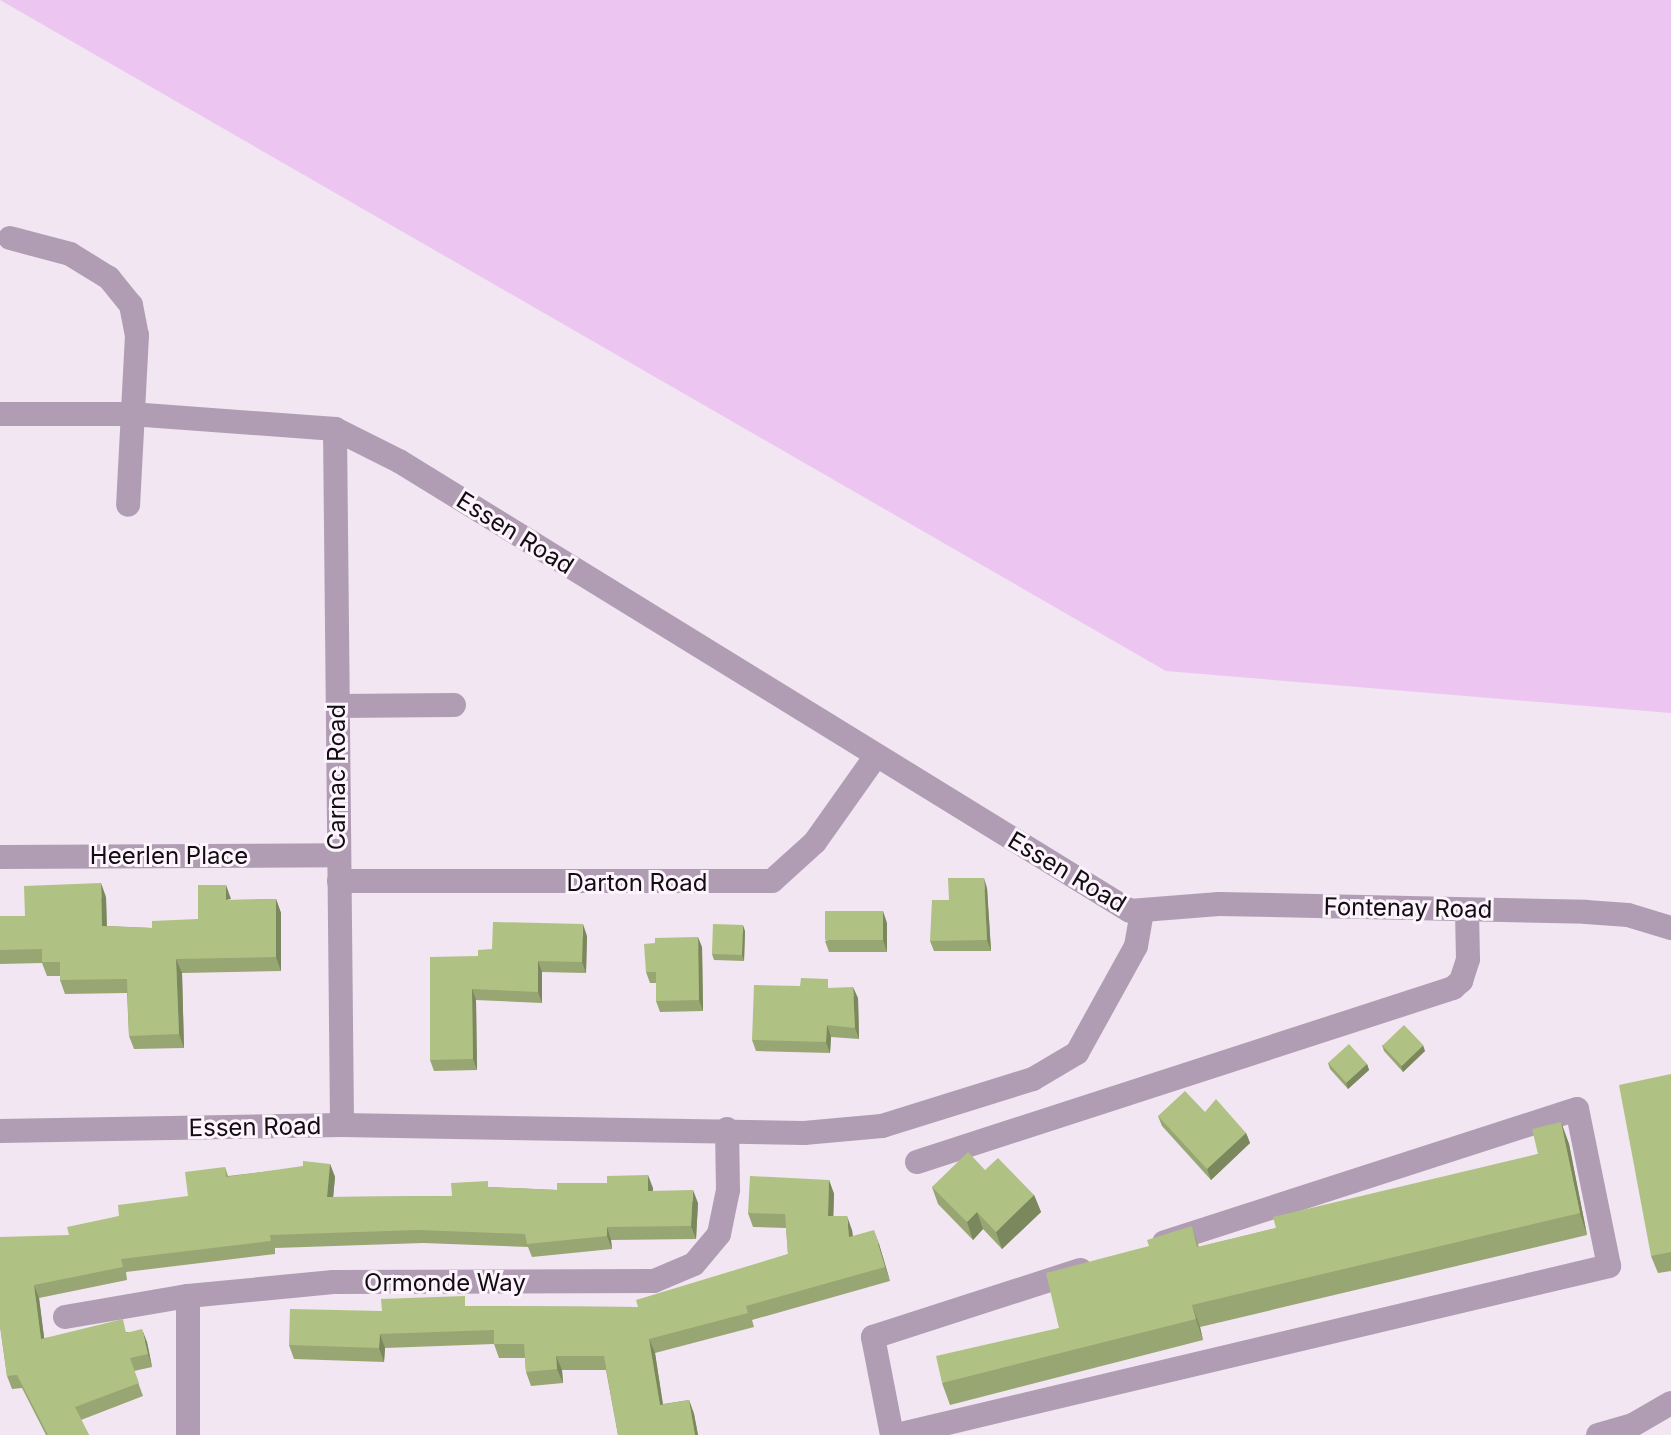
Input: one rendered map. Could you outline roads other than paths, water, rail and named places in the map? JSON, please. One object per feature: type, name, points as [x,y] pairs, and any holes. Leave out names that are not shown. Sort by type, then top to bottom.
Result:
[{"type":"street","points":[[10,238],[70,254],[123,290],[136,320],[128,505]]},
{"type":"street","name":"Essen Road","points":[[0,414],[131,414],[335,429],[399,461],[1130,911],[1142,912],[1136,946],[1088,1039],[1054,1067],[882,1126],[804,1133],[727,1129],[342,1125],[0,1131]]},
{"type":"street","name":"Carnac Road","points":[[335,429],[342,1125]]},
{"type":"street","points":[[337,706],[454,705]]},
{"type":"street","name":"Darton Road","points":[[339,881],[772,881],[815,842],[876,756]]},
{"type":"street","name":"Heerlen Place","points":[[0,857],[338,855]]},
{"type":"street","name":"Fontenay Road","points":[[1142,912],[1219,904],[1467,910],[1628,915],[1671,928]]},
{"type":"street","points":[[917,1162],[1453,988],[1461,981],[1468,959],[1467,910]]},
{"type":"street","points":[[1097,1264],[873,1337],[894,1435],[946,1429],[1609,1266],[1577,1109],[1142,1249]]},
{"type":"street","name":"Ormonde Way","points":[[65,1317],[188,1296],[333,1282],[654,1281],[694,1264],[719,1234],[728,1190],[727,1129]]},
{"type":"street","points":[[188,1296],[188,1435]]},
{"type":"street","points":[[1598,1435],[1633,1425],[1671,1403]]}]
